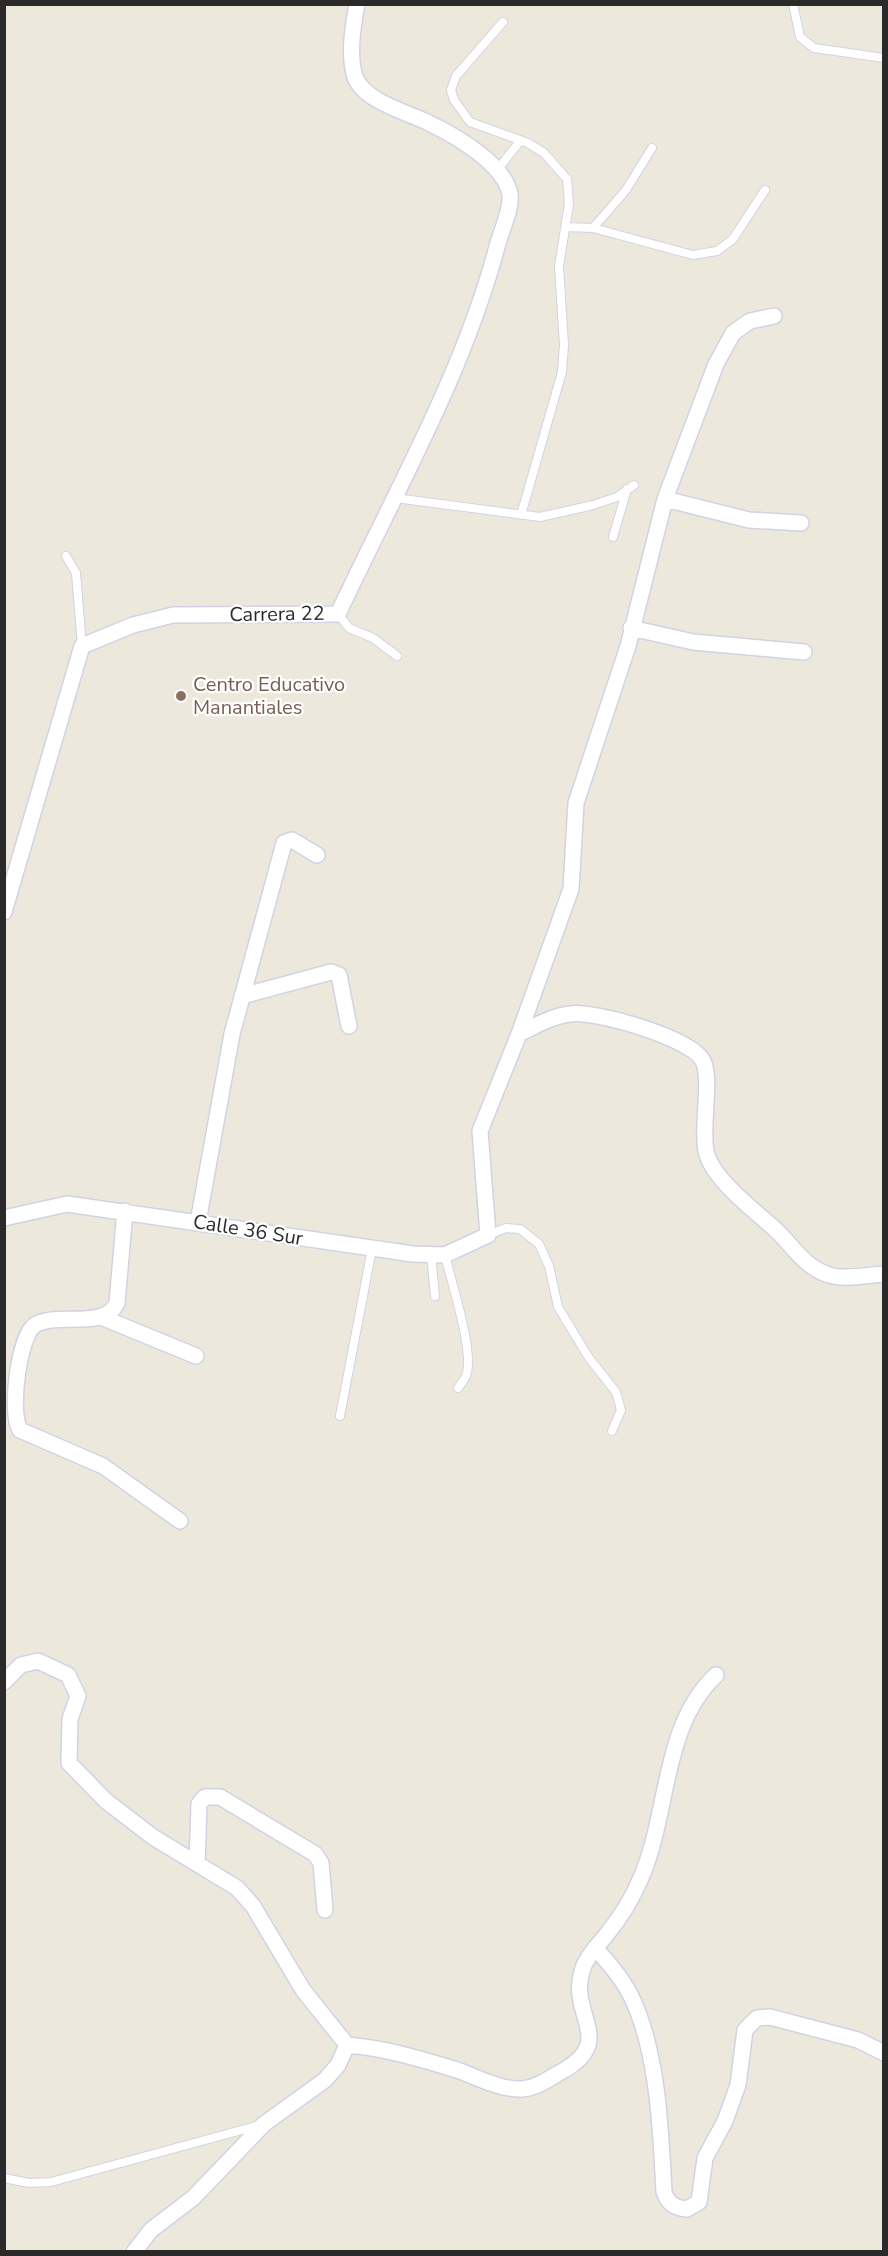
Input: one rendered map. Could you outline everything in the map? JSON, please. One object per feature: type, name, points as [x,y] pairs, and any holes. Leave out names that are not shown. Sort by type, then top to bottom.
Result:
[{"type":"street","points":[[357,4],[352,32],[356,78],[375,99],[429,123],[484,155],[498,169]]},
{"type":"street","name":"Carrera 22","points":[[82,646],[133,625],[173,615],[338,614],[431,428],[488,284],[510,197],[506,182],[498,169]]},
{"type":"street","points":[[488,1235],[480,1131],[519,1034],[571,889],[576,803],[628,646],[665,499],[716,364],[732,333],[750,321],[774,316]]},
{"type":"street","points":[[665,499],[749,520],[801,524]]},
{"type":"street","points":[[631,628],[693,642],[804,652]]},
{"type":"street","points":[[4,912],[82,646]]},
{"type":"street","points":[[198,1222],[232,1034],[284,843],[292,840],[317,855]]},
{"type":"street","points":[[242,996],[332,972],[339,975],[349,1026]]},
{"type":"street","points":[[519,1034],[543,1022],[582,1013],[645,1029],[671,1038],[694,1050],[704,1062],[706,1096],[703,1130],[707,1155],[720,1175],[754,1213],[777,1232],[811,1267],[831,1276],[884,1274]]},
{"type":"street","name":"Calle 36 Sur","points":[[4,1218],[67,1204],[372,1249],[438,1255],[488,1235]]},
{"type":"street","points":[[125,1211],[117,1303],[113,1310],[101,1317],[38,1323],[29,1329],[14,1390],[15,1422],[20,1430],[103,1466],[180,1521]]},
{"type":"street","points":[[101,1317],[196,1356]]},
{"type":"street","points":[[4,1682],[21,1665],[38,1661],[68,1675],[78,1696],[70,1719],[69,1763],[106,1801],[153,1837],[237,1888],[252,1906],[303,1990],[347,2045],[375,2048],[424,2060],[512,2089],[533,2087],[574,2065],[587,2050],[589,2035],[579,1981],[585,1962],[619,1919],[639,1882],[655,1840],[682,1722],[697,1694],[716,1675]]},
{"type":"street","points":[[197,1864],[199,1804],[205,1797],[220,1797],[315,1854],[321,1863],[325,1910]]},
{"type":"street","points":[[595,1948],[622,1980],[644,2026],[657,2104],[664,2192],[666,2199],[675,2207],[687,2210],[699,2202],[705,2158],[733,2102],[744,2035],[751,2021],[770,2017],[858,2040],[884,2053]]},
{"type":"street","points":[[134,2252],[151,2230],[193,2198],[264,2124],[325,2080],[338,2065],[347,2045]]},
{"type":"lane","points":[[793,4],[800,38],[814,48],[884,58]]},
{"type":"lane","points":[[503,22],[456,76],[451,90],[461,112],[470,122],[544,153],[567,179],[570,204],[559,266],[564,345],[562,372],[521,515]]},
{"type":"lane","points":[[498,169],[520,141]]},
{"type":"lane","points":[[593,228],[626,190],[652,148]]},
{"type":"lane","points":[[566,227],[593,228],[693,255],[717,251],[732,240],[765,190]]},
{"type":"lane","points":[[395,498],[540,517],[617,497],[631,487],[613,537]]},
{"type":"lane","points":[[66,556],[76,573],[82,646]]},
{"type":"lane","points":[[338,614],[349,628],[373,638],[397,656]]},
{"type":"lane","points":[[488,1235],[506,1228],[520,1229],[539,1244],[549,1266],[558,1307],[589,1358],[616,1392],[621,1410],[612,1431]]},
{"type":"lane","points":[[340,1416],[372,1249]]},
{"type":"lane","points":[[435,1296],[438,1255]]},
{"type":"lane","points":[[438,1255],[466,1340],[466,1376],[458,1388]]},
{"type":"lane","points":[[4,2178],[29,2183],[51,2182],[264,2124]]},
{"type":"place","name":"Centro Educativo Manantiales","points":[[181,696]]}]
